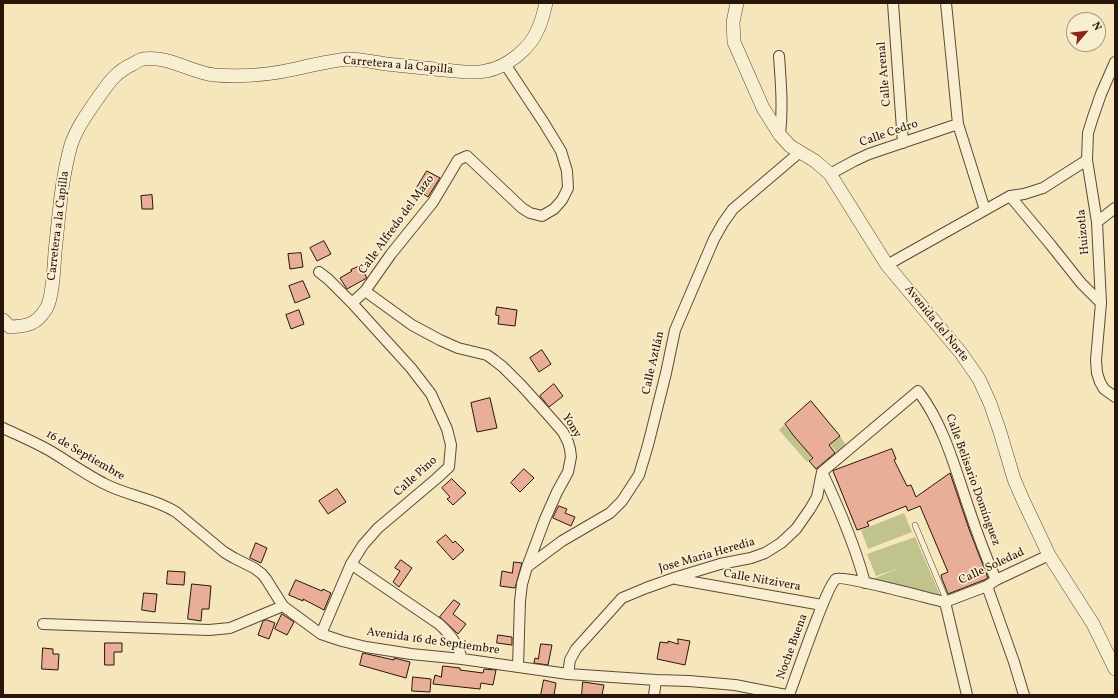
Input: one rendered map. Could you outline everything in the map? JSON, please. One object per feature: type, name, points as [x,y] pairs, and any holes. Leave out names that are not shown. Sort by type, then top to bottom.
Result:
[{"type":"street","name":"Carretera a la Capilla","points":[[3,320],[10,327],[28,326],[37,320],[47,308],[52,288],[64,177],[72,144],[81,123],[98,97],[111,79],[123,68],[141,60],[157,58],[212,74],[231,76],[278,72],[336,60],[351,59],[462,72],[484,72],[505,64],[522,52],[538,31],[546,3]]},
{"type":"street","name":"Avenida del Norte","points":[[737,3],[733,22],[734,42],[763,108],[780,135],[790,146],[815,161],[830,174],[887,265],[961,354],[979,379],[993,410],[1014,479],[1023,500],[1049,555],[1093,624],[1115,669]]},
{"type":"street","name":"Calle Arenal","points":[[893,3],[903,143]]},
{"type":"street","points":[[946,3],[958,124],[985,210]]},
{"type":"street","points":[[779,56],[782,104],[780,135]]},
{"type":"street","name":"Huizotla","points":[[1115,62],[1103,87],[1088,133],[1087,160],[1097,222],[1101,303],[1096,360],[1097,373],[1104,389],[1115,398]]},
{"type":"street","name":"Calle Alfredo del Mazo","points":[[352,303],[365,291],[391,254],[433,202],[458,160],[467,156],[517,204],[530,213],[542,216],[554,209],[562,200],[568,188],[567,171],[561,151],[505,64]]},
{"type":"street","name":"Calle Cedro","points":[[830,174],[869,154],[958,124]]},
{"type":"street","name":"Calle Aztlán","points":[[527,567],[562,541],[610,513],[622,501],[639,475],[652,432],[675,330],[714,240],[723,223],[733,209],[800,152]]},
{"type":"street","points":[[887,265],[1010,196],[1024,194],[1043,188],[1087,160]]},
{"type":"street","points":[[1010,196],[1081,283],[1101,303]]},
{"type":"street","points":[[1097,222],[1115,208]]},
{"type":"street","name":"Calle Pino","points":[[319,272],[352,303],[411,368],[431,394],[447,429],[451,445],[448,467],[378,528],[363,545],[351,564],[321,634]]},
{"type":"street","name":"Yony","points":[[365,291],[412,325],[440,340],[458,348],[487,355],[494,360],[522,386],[563,432],[568,442],[571,457],[568,472],[545,518],[522,584],[518,667]]},
{"type":"street","name":"Calle Belisario Domínguez","points":[[822,472],[918,391],[933,414],[942,434],[996,580]]},
{"type":"street","name":"16 de Septiembre","points":[[3,428],[34,442],[123,493],[162,504],[176,512],[224,552],[258,570],[266,579],[283,606]]},
{"type":"street","points":[[822,472],[835,500],[857,556],[865,583],[945,602],[967,695]]},
{"type":"street","name":"Jose Maria Heredia","points":[[568,674],[570,660],[576,649],[622,598],[674,578],[720,564],[751,558],[765,553],[781,543],[796,529],[810,509],[817,496],[822,472]]},
{"type":"street","name":"Calle Soledad","points":[[945,602],[987,586],[996,580],[1049,555]]},
{"type":"street","points":[[351,564],[439,624],[455,642],[462,659]]},
{"type":"street","name":"Calle Nitzivera","points":[[674,578],[822,605]]},
{"type":"street","name":"Noche Buena","points":[[789,695],[822,605],[834,581],[837,578],[842,578],[865,583]]},
{"type":"street","points":[[987,586],[1024,695]]},
{"type":"street","points":[[43,624],[221,629],[230,628],[283,606]]},
{"type":"street","name":"Avenida 16 de Septiembre","points":[[283,606],[321,634],[342,641],[374,648],[414,655],[462,659],[568,674],[735,684],[786,695]]},
{"type":"street","points":[[654,695],[656,680]]},
{"type":"lane","points":[[915,525],[945,597],[945,602]]},
{"type":"green space","points":[[784,425],[812,457],[807,462],[779,430]]},
{"type":"green space","points":[[840,436],[846,445],[837,453],[830,444]]},
{"type":"green space","points":[[904,513],[912,532],[868,549],[861,530]]},
{"type":"green space","points":[[915,537],[940,595],[873,579],[901,567],[876,576],[867,554]]},
{"type":"building","points":[[427,171],[440,178],[428,197],[416,189]]},
{"type":"building","points":[[152,195],[153,209],[142,209],[141,196]]},
{"type":"building","points":[[324,241],[331,254],[317,261],[310,248]]},
{"type":"building","points":[[301,253],[303,267],[290,269],[288,254]]},
{"type":"building","points":[[360,266],[367,278],[347,289],[340,278],[352,271],[351,270]]},
{"type":"building","points":[[303,281],[310,297],[295,303],[289,286]]},
{"type":"building","points":[[497,307],[517,310],[515,326],[498,324],[499,316],[496,315]]},
{"type":"building","points":[[299,310],[304,324],[291,329],[286,315]]},
{"type":"building","points":[[542,350],[551,364],[539,372],[530,358]]},
{"type":"building","points":[[554,384],[563,396],[549,407],[540,396]]},
{"type":"building","points":[[490,398],[497,428],[477,432],[471,403]]},
{"type":"building","points":[[811,401],[840,436],[829,445],[835,453],[816,469],[809,461],[813,458],[785,424]]},
{"type":"building","points":[[892,449],[896,459],[894,460],[907,486],[911,485],[916,497],[950,473],[988,578],[948,594],[941,575],[948,572],[920,506],[908,511],[906,506],[867,522],[869,526],[857,530],[833,471]]},
{"type":"building","points":[[524,469],[534,478],[520,492],[511,483]]},
{"type":"building","points":[[452,479],[466,493],[453,505],[447,499],[450,497],[442,488]]},
{"type":"building","points":[[337,489],[346,502],[328,514],[319,501]]},
{"type":"building","points":[[559,506],[567,509],[565,513],[575,517],[571,526],[553,518]]},
{"type":"building","points":[[446,535],[453,543],[455,541],[464,550],[453,560],[437,542]]},
{"type":"building","points":[[256,543],[267,548],[261,563],[250,558]]},
{"type":"building","points":[[401,560],[412,568],[399,587],[393,582],[400,571],[395,568]]},
{"type":"building","points":[[514,562],[522,563],[515,588],[500,586],[502,571],[512,573]]},
{"type":"building","points":[[168,571],[185,572],[184,585],[167,584]]},
{"type":"building","points":[[296,580],[322,591],[323,589],[331,593],[324,610],[303,599],[303,601],[289,595]]},
{"type":"building","points":[[192,584],[211,586],[209,609],[202,609],[201,621],[188,619]]},
{"type":"building","points":[[144,593],[157,594],[155,612],[142,610]]},
{"type":"building","points":[[454,600],[460,604],[453,614],[466,624],[458,634],[440,617]]},
{"type":"building","points":[[282,614],[294,622],[287,635],[275,629]]},
{"type":"building","points":[[267,620],[275,623],[269,639],[258,635],[263,621]]},
{"type":"building","points":[[498,635],[512,637],[512,645],[497,643]]},
{"type":"building","points":[[678,639],[690,641],[685,665],[657,659],[660,642],[668,643],[668,641],[678,644]]},
{"type":"building","points":[[105,643],[122,643],[122,652],[114,652],[114,665],[105,665]]},
{"type":"building","points":[[541,644],[552,645],[548,665],[534,663],[535,658],[538,659]]},
{"type":"building","points":[[43,648],[53,649],[53,654],[59,654],[58,670],[42,669]]},
{"type":"building","points":[[363,653],[410,662],[406,678],[360,665]]},
{"type":"building","points":[[443,666],[483,673],[484,669],[496,670],[493,685],[481,683],[480,689],[433,684],[435,675],[441,677]]},
{"type":"building","points":[[413,677],[431,679],[430,692],[412,691]]},
{"type":"building","points":[[544,680],[556,683],[554,695],[541,695]]},
{"type":"building","points":[[583,682],[604,685],[602,695],[582,695]]}]
